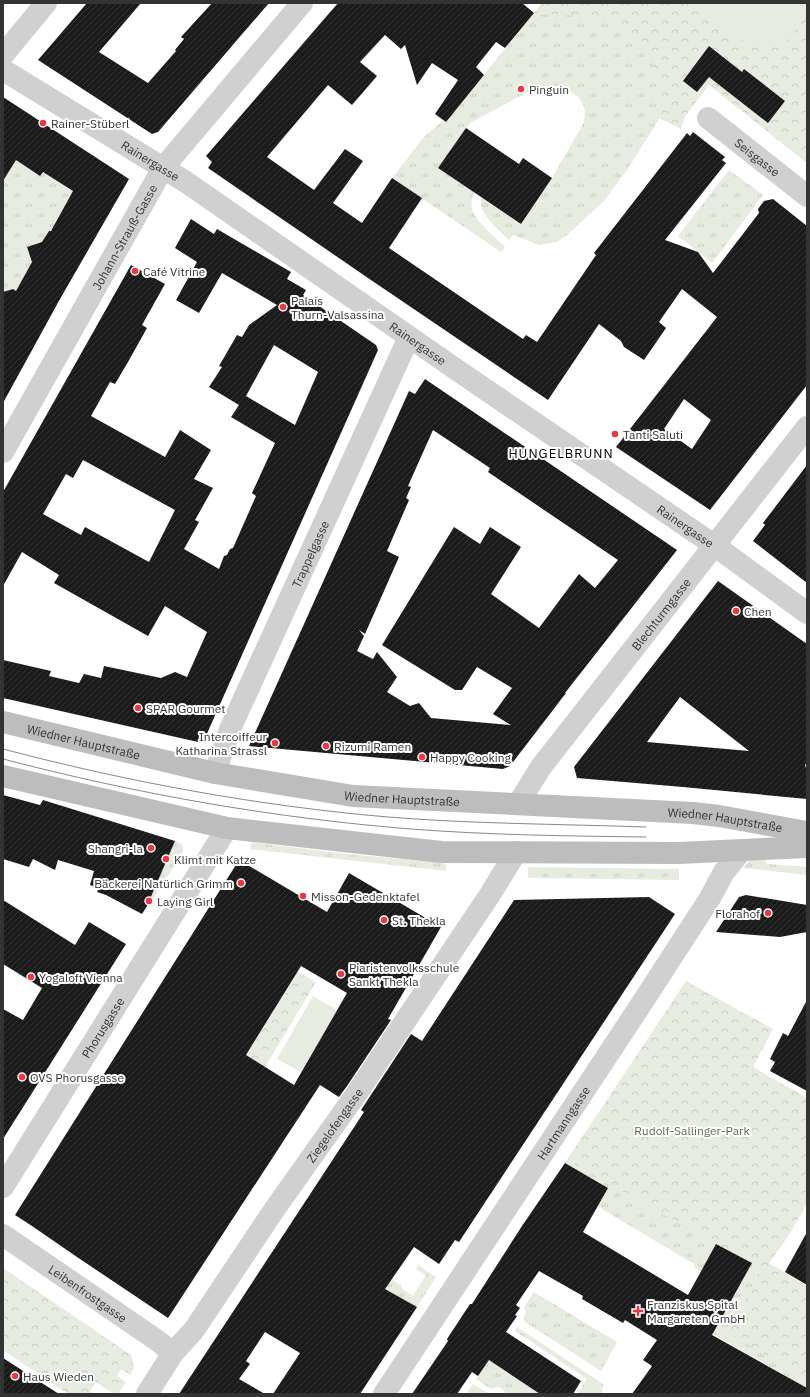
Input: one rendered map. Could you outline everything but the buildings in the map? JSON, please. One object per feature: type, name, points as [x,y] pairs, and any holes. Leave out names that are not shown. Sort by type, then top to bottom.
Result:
[{"type":"main road","name":"Wiedner Hauptstraße","points":[[3,722],[215,773],[352,796],[704,814],[807,832]]},
{"type":"main road","name":"Wiedner Hauptstraße","points":[[3,776],[227,828],[441,852],[679,853],[807,847]]},
{"type":"street","points":[[3,55],[46,3]]},
{"type":"street","name":"Johann-Strauß-Gasse","points":[[3,452],[163,168],[302,3]]},
{"type":"street","name":"Rainergasse","points":[[3,70],[163,168],[216,203],[408,337],[714,545],[807,613]]},
{"type":"street","name":"Seisgasse","points":[[708,118],[807,196]]},
{"type":"street","name":"Trappelgasse","points":[[215,773],[230,729],[408,337]]},
{"type":"street","name":"Blechturmgasse","points":[[518,804],[541,766],[807,427]]},
{"type":"street","name":"Phorusgasse","points":[[3,1187],[227,828]]},
{"type":"street","name":"Hartmanngasse","points":[[384,1394],[642,1003],[710,898],[724,872],[741,851]]},
{"type":"street","name":"Ziegelofengasse","points":[[147,1394],[173,1353],[194,1330],[274,1210],[357,1093],[491,893],[516,852]]},
{"type":"street","name":"Leibenfrostgasse","points":[[3,1235],[152,1336],[173,1353]]},
{"type":"green space","points":[[542,3],[807,3],[807,163],[709,85],[685,116],[681,129],[659,118],[661,89],[656,66],[649,46],[612,18],[534,13]]},
{"type":"green space","points":[[694,3],[802,3],[802,8],[801,17],[793,33],[778,45],[766,47],[753,45],[740,39]]},
{"type":"green space","points":[[581,6],[648,27],[662,81],[661,119],[659,119],[627,170],[604,201],[566,236],[557,242],[539,245],[513,235],[509,240],[486,215],[481,204],[481,197],[521,224],[552,178],[583,124],[585,113],[582,102],[574,94],[562,89],[537,87],[470,123],[438,168],[474,192],[472,198],[472,208],[474,213],[481,224],[505,247],[501,252],[392,178],[424,137],[457,108],[534,13],[547,14]]},
{"type":"green space","points":[[16,160],[40,176],[43,172],[73,191],[51,231],[49,231],[41,245],[39,243],[31,246],[28,251],[33,260],[16,291],[11,288],[9,292],[3,292],[3,181]]},
{"type":"green space","points":[[729,170],[763,195],[712,263],[678,236]]},
{"type":"green space","points":[[175,841],[182,845],[183,852],[148,907],[147,906]]},
{"type":"green space","points":[[251,842],[347,854],[443,863],[446,865],[446,871],[250,849]]},
{"type":"green space","points":[[765,858],[767,864],[807,867],[807,875],[743,868],[750,860]]},
{"type":"green space","points":[[528,868],[679,869],[679,880],[530,878],[528,877]]},
{"type":"green space","points":[[287,966],[316,982],[265,1067],[246,1056],[289,986],[279,981]]},
{"type":"green space","name":"Rudolf-Sallinger-Park","points":[[686,981],[773,1029],[753,1067],[807,1098],[807,1203],[789,1235],[769,1263],[807,1286],[807,1378],[727,1332],[764,1268],[716,1244],[567,1160]]},
{"type":"green space","points":[[313,996],[337,1010],[301,1072],[277,1059]]},
{"type":"green space","points":[[584,1134],[764,1268],[807,1372],[807,1388],[697,1325],[724,1314],[752,1263],[717,1244],[701,1272],[695,1268],[694,1264],[597,1206],[608,1188],[565,1163]]},
{"type":"green space","points":[[418,1265],[436,1277],[417,1307],[377,1284],[383,1274],[402,1286],[401,1288],[413,1296],[426,1275],[416,1269]]},
{"type":"green space","points":[[3,1268],[131,1355],[134,1366],[131,1375],[121,1369],[117,1376],[126,1382],[118,1394],[114,1394],[96,1382],[90,1391],[95,1394],[68,1394],[3,1350]]},
{"type":"green space","points":[[534,1292],[617,1342],[601,1371],[525,1322],[523,1318],[526,1313],[524,1307]]},
{"type":"green space","points":[[517,1327],[603,1384],[602,1394],[577,1394],[587,1379],[515,1331]]},
{"type":"green space","points":[[489,1360],[538,1394],[506,1394],[502,1388],[497,1387],[491,1389],[476,1379]]},
{"type":"green space","points":[[473,1384],[488,1393],[488,1394],[466,1394]]},
{"type":"tram line","points":[[3,749],[98,772],[194,791],[340,812],[452,821],[646,827]]},
{"type":"tram line","points":[[3,759],[53,772],[155,794],[308,818],[411,829],[470,833],[646,837]]},
{"type":"place","name":"Pinguin","points":[[521,89]]},
{"type":"place","name":"Rainer-Stüberl","points":[[43,123]]},
{"type":"place","name":"Café Vitrine","points":[[135,271]]},
{"type":"place","name":"Palais Thurn-Valsassina","points":[[283,307]]},
{"type":"place","name":"Tanti Saluti","points":[[615,434]]},
{"type":"place","name":"Chen","points":[[736,611]]},
{"type":"place","name":"SPAR Gourmet","points":[[138,708]]},
{"type":"place","name":"Intercoiffeur Katharina Strassl","points":[[275,743]]},
{"type":"place","name":"Rizumi Ramen","points":[[326,746]]},
{"type":"place","name":"Happy Cooking","points":[[422,757]]},
{"type":"place","name":"Shangri-la","points":[[151,848]]},
{"type":"place","name":"Klimt mit Katze","points":[[166,859]]},
{"type":"place","name":"Bäckerei Natürlich Grimm","points":[[241,883]]},
{"type":"place","name":"Misson-Gedenktafel","points":[[303,896]]},
{"type":"place","name":"Laying Girl","points":[[149,901]]},
{"type":"place","name":"Florahof","points":[[768,913]]},
{"type":"place","name":"St. Thekla","points":[[384,920]]},
{"type":"place","name":"Piaristenvolksschule Sankt Thekla","points":[[341,974]]},
{"type":"place","name":"Yogaloft Vienna","points":[[31,977]]},
{"type":"place","name":"OVS Phorusgasse","points":[[22,1077]]},
{"type":"place","name":"Franziskus Spital Margareten GmbH","points":[[638,1311]]},
{"type":"place","name":"Haus Wieden","points":[[15,1376]]},
{"type":"district","name":"HUNGELBRUNN","points":[[561,453]]}]
